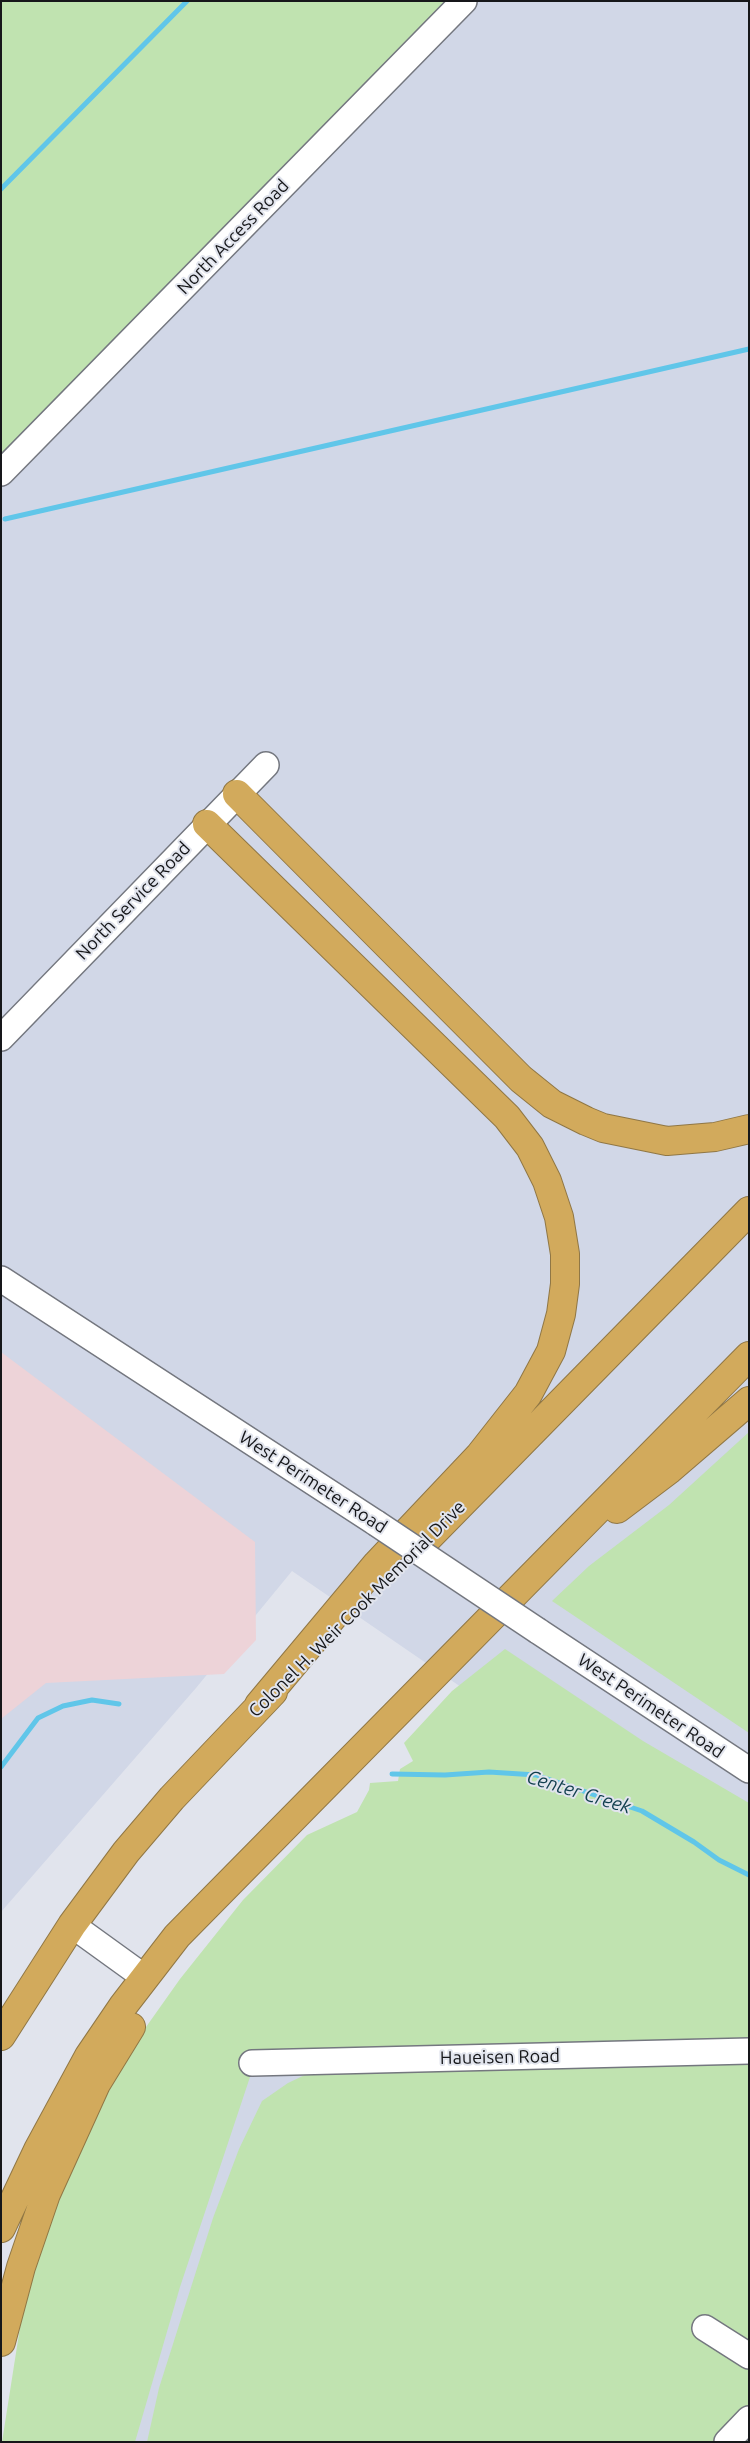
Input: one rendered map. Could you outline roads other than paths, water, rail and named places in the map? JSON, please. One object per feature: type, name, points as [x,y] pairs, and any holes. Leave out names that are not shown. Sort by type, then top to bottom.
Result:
[{"type":"highway","points":[[236,794],[521,1079],[552,1104],[603,1128],[667,1141],[715,1137],[749,1129]]},
{"type":"highway","points":[[208,824],[507,1117],[530,1147],[547,1181],[559,1217],[565,1254],[565,1284],[561,1314],[551,1351],[528,1394],[480,1455],[377,1564],[259,1705]]},
{"type":"highway","name":"Colonel H. Weir Cook Memorial Drive","points":[[1,2036],[72,1926],[126,1852],[172,1798],[259,1705],[393,1574],[749,1211]]},
{"type":"highway","points":[[1,2228],[14,2197],[62,2102],[89,2056],[144,1977],[177,1936],[749,1356]]},
{"type":"highway","points":[[540,1568],[670,1469],[749,1401]]},
{"type":"highway","points":[[1,2342],[21,2267],[46,2194],[96,2084],[172,1967],[296,1815]]},
{"type":"street","name":"North Access Road","points":[[1,473],[464,1]]},
{"type":"street","name":"North Service Road","points":[[1,1038],[266,765]]},
{"type":"street","name":"West Perimeter Road","points":[[1,1279],[376,1523],[749,1770]]},
{"type":"street","points":[[72,1926],[144,1977]]},
{"type":"street","name":"Haueisen Road","points":[[252,2063],[749,2051]]},
{"type":"street","points":[[705,2328],[749,2356]]},
{"type":"street","points":[[727,2442],[749,2419]]},
{"type":"waterway","points":[[1,189],[187,1]]},
{"type":"waterway","points":[[5,519],[749,349]]},
{"type":"waterway","name":"Center Creek","points":[[1,1767],[38,1718],[63,1706],[92,1700],[119,1704]]},
{"type":"waterway","name":"Center Creek","points":[[392,1774],[445,1775],[489,1772],[536,1775],[642,1811],[694,1842],[719,1860],[749,1875]]}]
